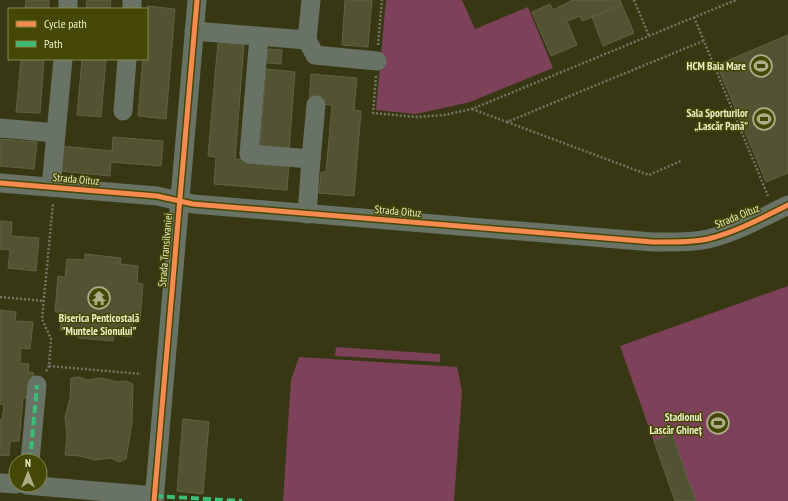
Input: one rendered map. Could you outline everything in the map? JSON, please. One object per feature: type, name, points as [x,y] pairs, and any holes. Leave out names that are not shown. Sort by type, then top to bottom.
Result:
[{"type":"street","name":"Strada Transilvaniei","points":[[154,499],[196,0]]},
{"type":"street","points":[[311,0],[307,40],[315,55],[377,60]]},
{"type":"street","points":[[194,31],[307,40]]},
{"type":"street","points":[[259,36],[249,154],[311,159]]},
{"type":"street","points":[[52,193],[63,60]]},
{"type":"street","points":[[123,111],[127,60]]},
{"type":"street","points":[[307,214],[316,105]]},
{"type":"street","points":[[0,128],[56,133]]},
{"type":"street","name":"Strada Oituz","points":[[0,183],[52,193],[157,196],[193,204],[652,242],[680,242],[707,239],[733,231],[781,208]]},
{"type":"street","points":[[31,453],[37,385]]},
{"type":"street","points":[[48,487],[154,499]]},
{"type":"path","points":[[634,0],[649,36]]},
{"type":"path","points":[[373,113],[416,117],[444,115],[472,109],[736,0]]},
{"type":"path","points":[[694,17],[703,41],[781,208]]},
{"type":"path","points":[[507,122],[703,41]]},
{"type":"path","points":[[472,109],[649,175],[681,161]]},
{"type":"path","points":[[52,193],[42,319],[51,339],[49,366],[142,374]]},
{"type":"path","points":[[0,297],[44,301]]},
{"type":"shaded area","points":[[386,0],[462,0],[475,29],[528,7],[553,68],[470,102],[416,114],[376,110]]},
{"type":"shaded area","name":"Stadionul Lascăr Ghineț","points":[[788,286],[788,501],[675,501],[620,346]]},
{"type":"shaded area","points":[[336,347],[440,354],[440,362],[335,356]]},
{"type":"shaded area","points":[[299,357],[457,367],[462,391],[454,501],[283,501],[291,380]]},
{"type":"building","points":[[26,0],[49,0],[49,8],[25,8]]},
{"type":"building","points":[[87,0],[111,0],[110,8],[86,8]]},
{"type":"building","points":[[345,0],[372,0],[368,47],[342,45]]},
{"type":"building","points":[[573,0],[620,0],[622,5],[582,21],[580,16],[567,21],[577,45],[551,56],[532,12],[550,4],[553,10]]},
{"type":"building","points":[[622,5],[634,33],[603,46],[592,17]]},
{"type":"building","points":[[147,6],[175,9],[166,119],[138,116],[143,60],[148,60]]},
{"type":"building","name":"Sala Sporturilor „Lascăr Pană”","points":[[788,35],[788,173],[766,182],[717,65]]},
{"type":"building","points":[[218,42],[244,44],[235,159],[289,163],[287,190],[214,184],[216,157],[208,156]]},
{"type":"building","points":[[268,49],[282,50],[281,64],[267,63]]},
{"type":"building","points":[[21,60],[44,60],[40,113],[16,112]]},
{"type":"building","points":[[82,60],[106,60],[101,117],[77,115]]},
{"type":"building","points":[[266,69],[295,72],[289,150],[260,148]]},
{"type":"building","points":[[311,74],[357,78],[354,110],[361,111],[354,196],[319,193],[321,172],[326,172],[332,105],[309,103]]},
{"type":"building","points":[[113,137],[163,141],[161,166],[111,162],[110,176],[60,171],[62,146],[112,151]]},
{"type":"building","points":[[0,139],[37,142],[34,169],[0,166]]},
{"type":"building","points":[[0,221],[12,222],[11,236],[39,238],[36,271],[8,268],[10,250],[0,249]]},
{"type":"building","name":"Biserica Penticostală \"Muntele Sionului\"","points":[[85,254],[121,258],[120,264],[138,266],[137,283],[143,284],[140,320],[133,319],[132,337],[114,335],[113,341],[78,338],[78,332],[60,330],[62,312],[55,312],[58,276],[65,277],[67,259],[85,260]]},
{"type":"building","points":[[0,310],[16,312],[15,321],[33,322],[30,349],[21,348],[20,363],[29,364],[28,372],[34,373],[32,399],[23,398],[19,441],[10,441],[8,456],[0,455],[0,420],[2,420],[4,405],[0,404]]},
{"type":"building","points":[[79,377],[87,380],[102,378],[117,382],[126,381],[133,384],[132,422],[126,459],[119,462],[111,458],[95,460],[80,456],[65,455],[67,436],[65,417],[70,398],[71,378]]},
{"type":"building","points":[[183,419],[209,422],[203,494],[177,491]]},
{"type":"building","points":[[672,434],[696,501],[675,501],[654,441]]},
{"type":"marked path","points":[[31,453],[37,385]]},
{"type":"marked path","points":[[155,496],[242,501]]},
{"type":"cycle path","points":[[154,501],[197,0]]},
{"type":"cycle path","points":[[0,183],[157,196],[193,204],[653,242],[687,242],[708,239],[739,229],[788,205]]},
{"type":"place","name":"HCM Baia Mare","points":[[761,66]]},
{"type":"place","name":"Sala Sporturilor „Lascăr Pană”","points":[[764,119]]},
{"type":"place","name":"Biserica Penticostală \"Muntele Sionului\"","points":[[99,298]]},
{"type":"place","name":"Stadionul Lascăr Ghineț","points":[[718,423]]}]
